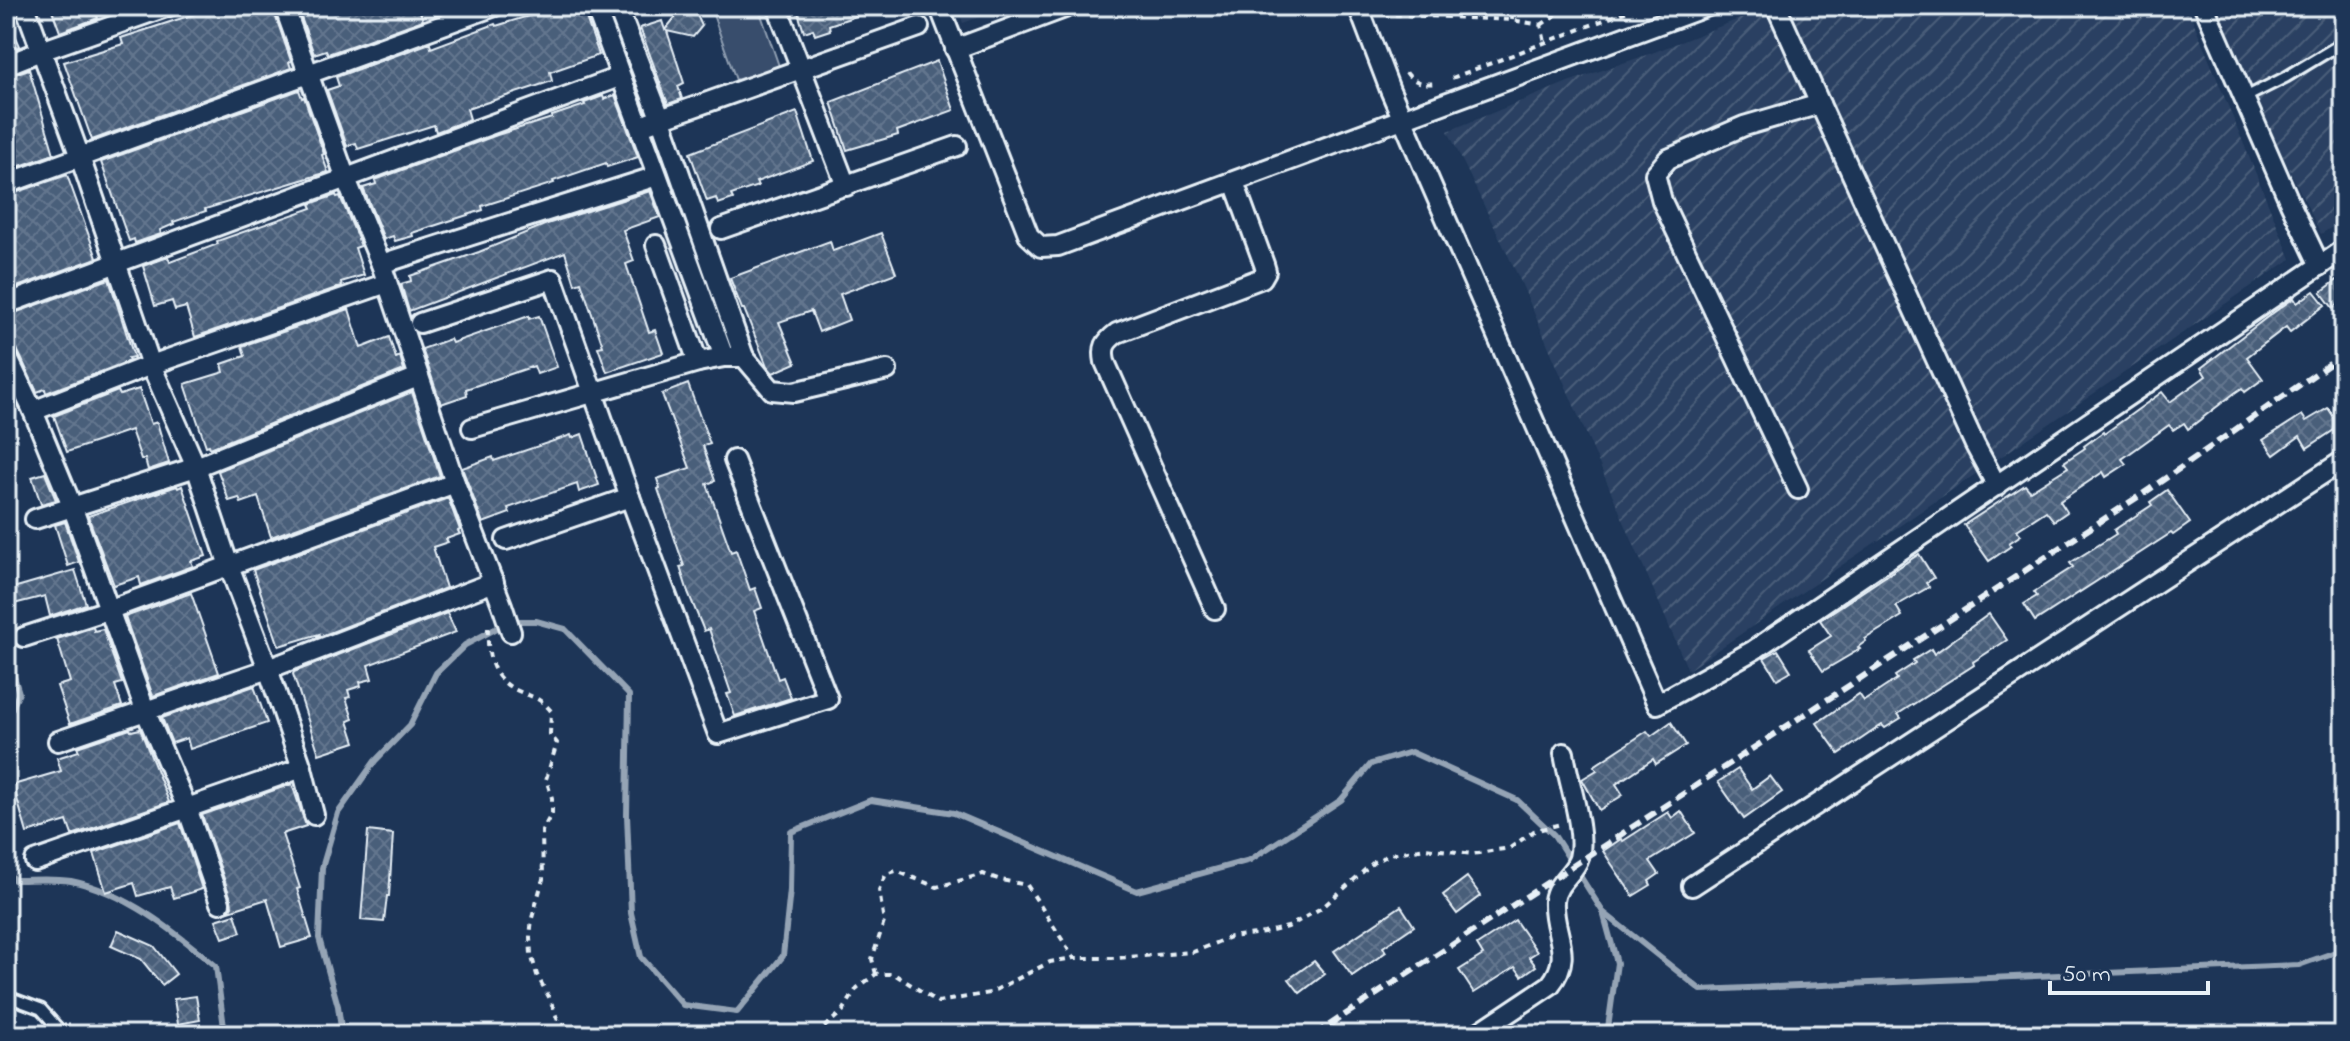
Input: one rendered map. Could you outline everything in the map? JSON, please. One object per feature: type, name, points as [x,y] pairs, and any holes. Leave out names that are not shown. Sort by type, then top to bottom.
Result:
[{"type":"street","points":[[25,6],[151,365],[196,467],[302,768],[314,815]]},
{"type":"street","points":[[6,65],[169,6]]},
{"type":"street","points":[[284,6],[346,179],[381,264],[455,483],[511,632]]},
{"type":"street","points":[[6,184],[495,6]]},
{"type":"street","points":[[777,6],[846,186]]},
{"type":"street","points":[[939,6],[1029,236],[1041,247],[1058,246],[1708,6]]},
{"type":"street","points":[[955,49],[1070,6]]},
{"type":"street","points":[[1358,6],[1403,119],[1657,704],[1754,650],[2344,249]]},
{"type":"street","points":[[1776,6],[1969,431],[1997,486]]},
{"type":"street","points":[[2204,6],[2320,266]]},
{"type":"street","points":[[724,357],[597,12],[623,8],[744,357],[772,390],[794,392],[887,370]]},
{"type":"street","points":[[639,126],[919,27]]},
{"type":"street","points":[[6,304],[619,77]]},
{"type":"street","points":[[1798,489],[1662,201],[1655,174],[1668,159],[1744,126],[1820,104]]},
{"type":"street","points":[[721,229],[957,146]]},
{"type":"street","points":[[381,264],[657,176]]},
{"type":"street","points":[[1215,609],[1105,362],[1103,349],[1117,333],[1262,278],[1266,271],[1264,264],[1234,182]]},
{"type":"street","points":[[656,245],[698,362]]},
{"type":"street","points":[[420,323],[553,279],[718,734],[828,699],[734,460]]},
{"type":"street","points":[[33,411],[151,365],[387,283]]},
{"type":"street","points":[[6,354],[72,506],[145,710],[187,808],[220,903]]},
{"type":"street","points":[[472,428],[698,362],[744,357]]},
{"type":"street","points":[[35,519],[196,467],[418,377]]},
{"type":"street","points":[[1692,886],[2344,460]]},
{"type":"street","points":[[24,637],[108,610],[455,483]]},
{"type":"street","points":[[506,540],[630,497]]},
{"type":"street","points":[[58,741],[268,669],[494,582]]},
{"type":"street","points":[[1475,1035],[1550,985],[1562,963],[1554,900],[1562,880],[1579,861],[1580,838],[1564,753]]},
{"type":"street","points":[[35,861],[302,768]]},
{"type":"lane","points":[[2244,98],[2344,42]]},
{"type":"lane","points":[[6,996],[41,1009],[64,1035]]},
{"type":"path","points":[[1380,6],[1388,26]]},
{"type":"path","points":[[1512,20],[1513,6]]},
{"type":"path","points":[[1383,14],[1512,20],[1541,25],[1568,6]]},
{"type":"path","points":[[1402,63],[1407,75],[1421,83],[1433,84],[1641,6]]},
{"type":"path","points":[[1541,25],[1545,42]]},
{"type":"path","points":[[488,622],[493,670],[503,682],[542,700],[551,711],[550,734],[557,743],[546,779],[552,798],[552,813],[542,831],[543,879],[532,918],[531,954],[558,1021],[583,1035]]},
{"type":"path","points":[[815,1035],[843,1011],[857,988],[876,974],[894,974],[938,1002],[990,993],[1050,962],[1193,952],[1230,937],[1288,927],[1323,907],[1374,862],[1391,854],[1425,848],[1472,854],[1510,848],[1534,831],[1578,820]]},
{"type":"path","points":[[876,974],[872,959],[884,922],[879,890],[886,874],[896,871],[937,887],[983,874],[1027,885],[1074,958]]},
{"type":"shaded area","points":[[710,6],[758,6],[779,66],[736,80]]},
{"type":"shaded area","points":[[957,6],[1010,6],[963,23]]},
{"type":"shaded area","points":[[1772,6],[2187,6],[2291,259],[1688,670],[1519,278],[1448,131],[1568,82]]},
{"type":"shaded area","points":[[2214,6],[2344,6],[2344,219],[2321,234],[2227,42]]},
{"type":"building","points":[[62,6],[93,6],[98,18],[60,32],[52,10]]},
{"type":"building","points":[[219,6],[272,6],[291,68],[92,140],[64,62],[123,44],[121,38]]},
{"type":"building","points":[[297,6],[418,6],[423,20],[328,54],[326,50],[314,54]]},
{"type":"building","points":[[550,6],[572,6],[575,15],[584,12],[599,55],[550,72],[552,81],[467,109],[470,119],[436,132],[434,125],[358,149],[356,143],[347,146],[327,90],[339,86],[336,77],[430,43],[431,48],[495,24],[551,9]]},
{"type":"building","points":[[796,6],[877,6],[877,9],[829,25],[830,30],[815,35],[813,29],[804,32]]},
{"type":"building","points":[[682,9],[696,13],[702,26],[693,37],[667,31],[684,83],[678,86],[682,99],[668,104],[640,28],[662,21],[665,30]]},
{"type":"building","points":[[6,14],[20,46],[6,52]]},
{"type":"building","points":[[937,61],[954,110],[897,131],[898,135],[847,150],[831,102]]},
{"type":"building","points":[[29,69],[54,154],[6,171],[6,77]]},
{"type":"building","points":[[299,90],[328,172],[205,209],[173,222],[160,230],[161,234],[135,243],[134,239],[129,241],[101,162]]},
{"type":"building","points":[[615,95],[638,157],[607,167],[606,163],[553,181],[482,206],[483,210],[412,233],[413,236],[395,241],[393,236],[384,239],[363,188],[376,184],[375,180],[552,118],[603,96],[604,99]]},
{"type":"building","points":[[797,112],[813,161],[756,182],[758,186],[731,195],[733,199],[718,204],[716,198],[707,201],[690,153]]},
{"type":"building","points":[[67,175],[97,258],[6,291],[6,196]]},
{"type":"building","points":[[650,191],[660,217],[623,230],[634,261],[626,264],[649,332],[655,330],[663,353],[607,372],[598,347],[603,346],[581,282],[575,284],[565,252],[409,311],[401,284],[411,281],[410,276],[547,224]]},
{"type":"building","points":[[340,196],[361,246],[355,248],[364,275],[341,282],[342,286],[195,337],[186,307],[175,310],[172,301],[155,306],[143,266],[168,257],[170,262],[218,244],[217,241],[312,208],[310,204]]},
{"type":"building","points":[[881,233],[896,273],[840,294],[849,320],[819,332],[811,311],[779,322],[796,363],[773,373],[767,366],[730,278],[830,241],[833,251]]},
{"type":"building","points":[[2344,275],[2344,299],[2333,308],[2321,292]]},
{"type":"building","points":[[109,279],[134,357],[46,393],[45,389],[37,392],[17,349],[6,342],[6,316]]},
{"type":"building","points":[[2314,291],[2325,305],[2290,332],[2286,327],[2247,357],[2263,379],[2245,392],[2242,388],[2236,392],[2188,429],[2184,423],[2173,430],[2169,425],[2122,459],[2126,464],[2106,477],[2103,472],[2060,501],[2067,512],[2054,521],[2046,511],[2017,530],[2021,535],[1989,561],[1964,525],[2025,485],[2030,491],[2068,467],[2064,462],[2084,446],[2162,392],[2170,402],[2206,376],[2201,368],[2294,298],[2297,303]]},
{"type":"building","points":[[349,309],[361,348],[389,337],[404,370],[210,448],[206,446],[185,384],[224,372],[222,364],[245,356],[242,346]]},
{"type":"building","points":[[529,316],[529,319],[539,316],[557,367],[537,374],[534,366],[466,389],[467,395],[441,404],[422,349],[450,339],[452,343]]},
{"type":"building","points":[[688,384],[710,444],[703,446],[715,481],[707,484],[731,552],[736,550],[750,590],[755,588],[762,608],[754,611],[778,679],[783,677],[791,698],[735,716],[727,694],[731,693],[709,629],[704,631],[688,592],[680,567],[684,566],[658,489],[657,479],[690,468],[662,394]]},
{"type":"building","points":[[139,389],[151,424],[157,422],[169,463],[148,470],[131,430],[67,452],[54,416],[118,391],[120,395]]},
{"type":"building","points":[[412,392],[440,476],[271,537],[258,497],[241,503],[239,498],[229,501],[218,471]]},
{"type":"building","points":[[2328,408],[2340,426],[2307,448],[2300,436],[2274,455],[2263,440],[2302,415],[2306,421]]},
{"type":"building","points":[[582,434],[599,485],[579,492],[577,484],[508,508],[510,513],[483,523],[462,468]]},
{"type":"building","points":[[45,473],[56,500],[41,504],[32,477]]},
{"type":"building","points":[[182,486],[206,556],[191,561],[193,566],[141,585],[139,577],[114,585],[88,516]]},
{"type":"building","points":[[2167,490],[2190,523],[2035,621],[2024,604],[2037,596],[2034,592],[2073,567],[2070,563],[2116,534],[2114,530],[2152,505],[2150,502]]},
{"type":"building","points":[[448,498],[460,534],[433,547],[446,588],[316,638],[319,634],[279,646],[253,570]]},
{"type":"building","points":[[65,522],[79,562],[68,566],[55,525]]},
{"type":"building","points":[[1919,554],[1934,578],[1926,583],[1929,587],[1896,606],[1902,616],[1865,639],[1858,647],[1860,649],[1823,671],[1809,650],[1831,636],[1820,620]]},
{"type":"building","points":[[75,570],[86,604],[50,616],[45,596],[6,606],[6,590]]},
{"type":"building","points":[[191,593],[219,673],[153,696],[125,617]]},
{"type":"building","points":[[447,613],[456,632],[368,665],[372,679],[348,690],[350,697],[346,698],[353,719],[348,721],[355,742],[319,754],[294,672]]},
{"type":"building","points":[[1989,614],[2007,640],[1898,714],[1901,718],[1885,728],[1882,725],[1839,754],[1817,723],[1859,694],[1864,701],[1897,679],[1895,676],[1915,663],[1913,660],[1931,649],[1934,654]]},
{"type":"building","points":[[93,627],[94,631],[103,629],[122,683],[115,685],[122,706],[70,724],[57,686],[70,682],[57,639]]},
{"type":"building","points":[[1778,650],[1791,671],[1777,679],[1764,658]]},
{"type":"building","points":[[254,686],[267,723],[190,749],[187,738],[172,743],[162,718]]},
{"type":"building","points":[[1671,722],[1686,745],[1656,764],[1653,759],[1616,784],[1623,795],[1599,810],[1582,779],[1597,770],[1594,766],[1647,731],[1651,736]]},
{"type":"building","points":[[130,729],[140,729],[169,802],[72,835],[67,821],[27,833],[13,785],[61,771],[57,758],[79,751],[77,747]]},
{"type":"building","points":[[1738,769],[1752,789],[1770,776],[1782,792],[1744,819],[1718,782]]},
{"type":"building","points":[[292,784],[306,826],[282,834],[312,938],[281,947],[267,899],[229,911],[231,899],[202,815]]},
{"type":"building","points":[[1681,811],[1695,833],[1650,861],[1659,874],[1649,881],[1651,885],[1633,896],[1603,851],[1668,812],[1672,818]]},
{"type":"building","points":[[180,823],[202,889],[174,898],[170,887],[138,896],[134,883],[106,892],[94,853]]},
{"type":"building","points":[[368,831],[393,834],[384,922],[361,920]]},
{"type":"building","points":[[1467,877],[1481,896],[1457,914],[1443,895]]},
{"type":"building","points":[[1401,906],[1414,926],[1383,947],[1386,952],[1352,976],[1334,951]]},
{"type":"building","points":[[235,914],[241,932],[223,938],[216,920]]},
{"type":"building","points":[[1515,920],[1537,952],[1529,957],[1536,966],[1522,976],[1515,967],[1474,993],[1459,970],[1483,955],[1477,945]]},
{"type":"building","points":[[118,930],[154,946],[176,974],[162,985],[141,959],[111,946]]},
{"type":"building","points":[[1314,961],[1325,974],[1300,993],[1289,979]]},
{"type":"building","points":[[196,996],[200,1020],[178,1024],[174,999]]},
{"type":"waterway","points":[[516,621],[536,621],[565,629],[629,695],[627,815],[631,913],[641,957],[683,1005],[737,1012],[783,956],[790,890],[791,832],[871,800],[954,813],[1137,891],[1250,860],[1341,800],[1371,764],[1411,752],[1517,800],[1554,835],[1603,912],[1617,963],[1607,1035]]},
{"type":"waterway","points":[[342,1035],[338,1006],[319,938],[322,868],[338,813],[375,761],[410,725],[436,673],[465,645],[497,628]]},
{"type":"waterway","points":[[6,650],[19,693],[6,721]]},
{"type":"waterway","points":[[6,870],[14,880],[50,879],[91,886],[148,914],[183,940],[216,966],[225,1035]]},
{"type":"waterway","points":[[1603,912],[1701,990],[2299,965],[2344,949]]},
{"type":"railway","points":[[1314,1035],[2150,489],[2344,354]]}]
